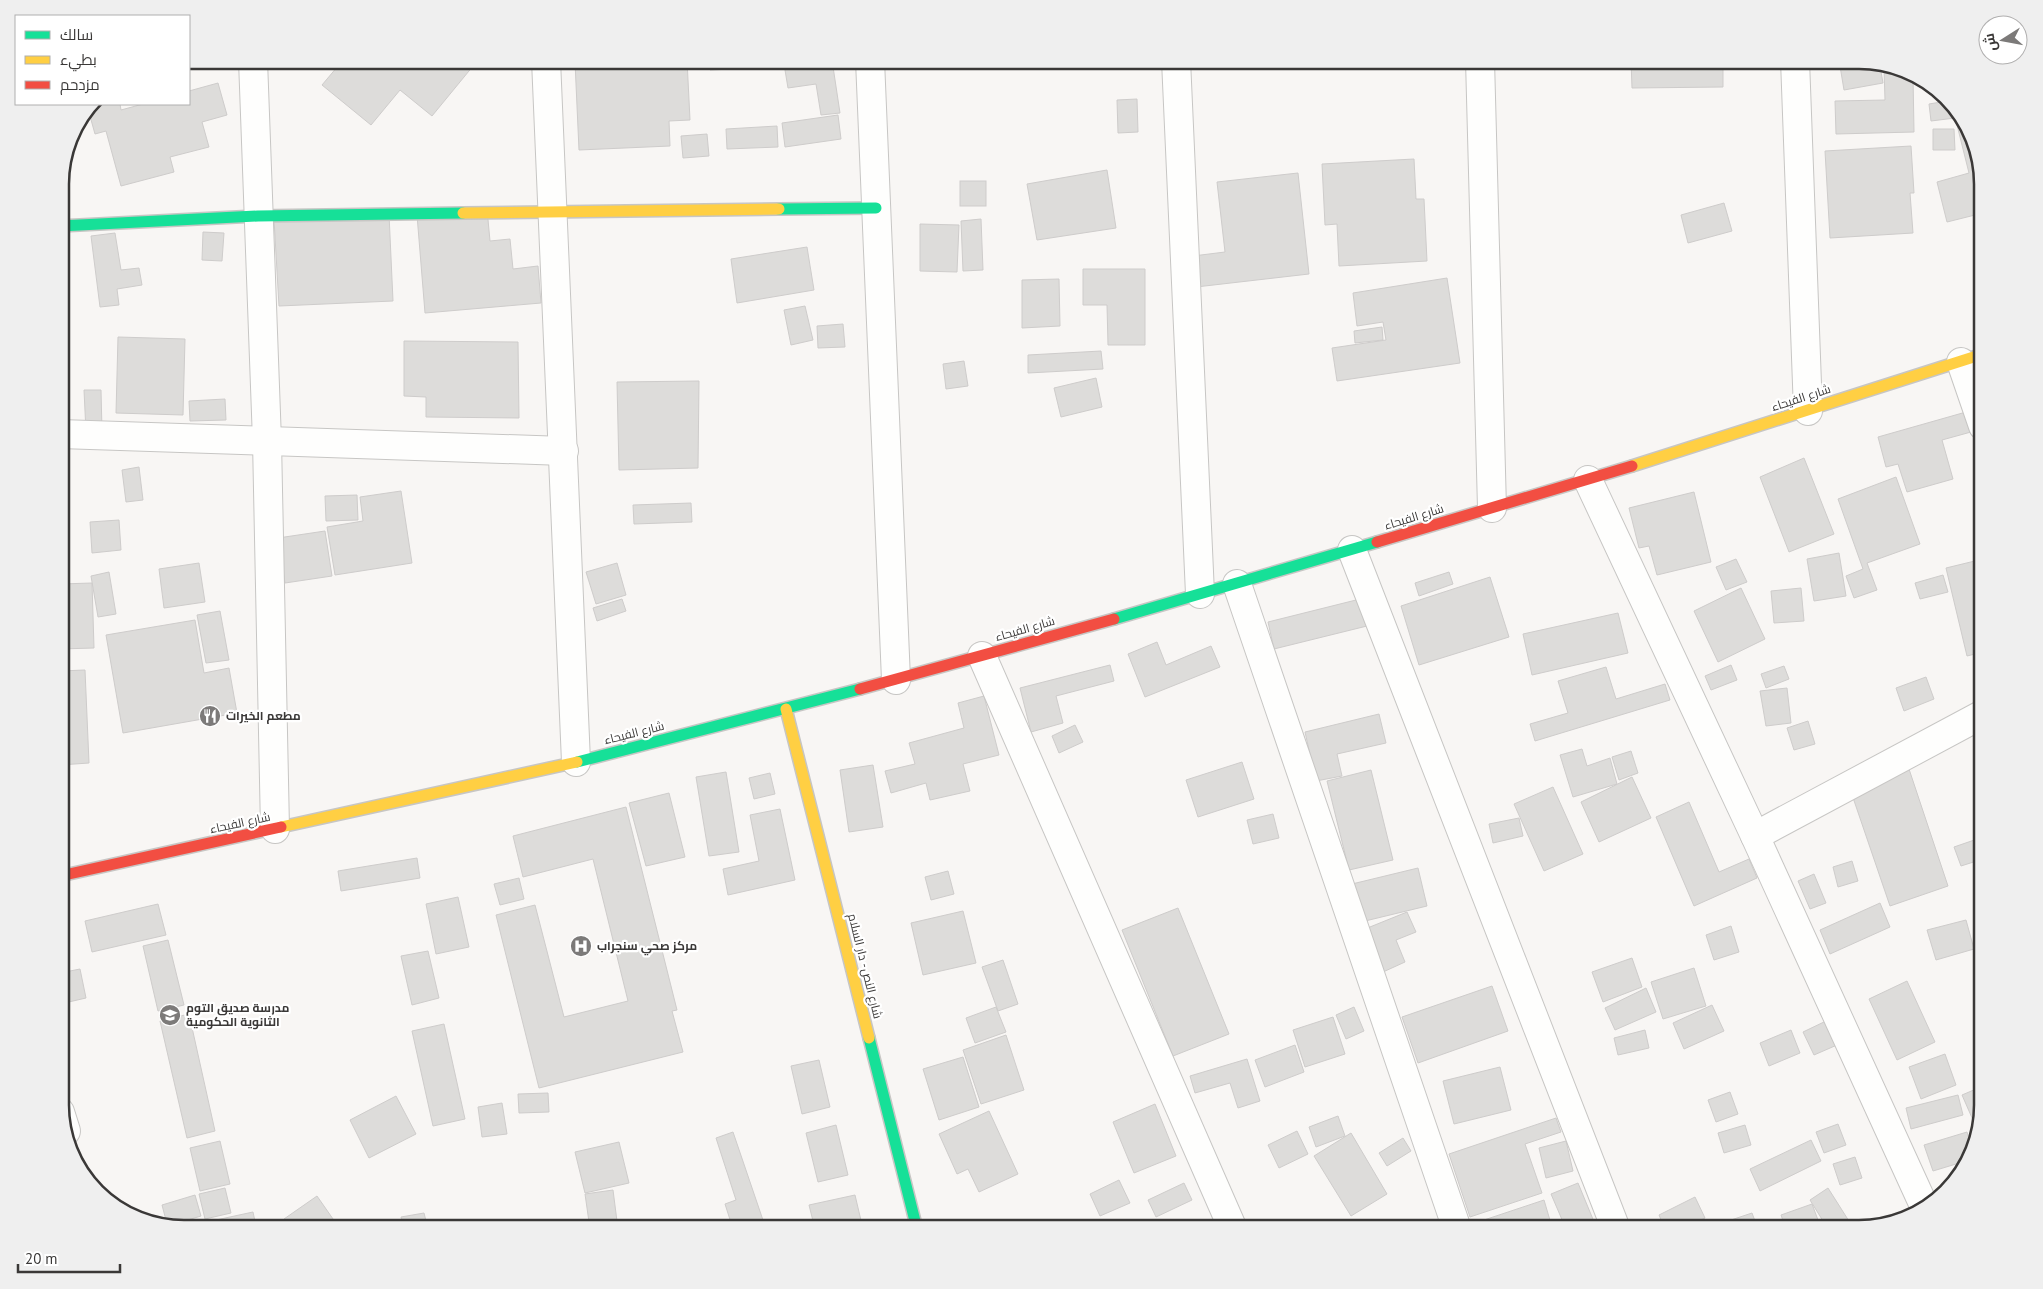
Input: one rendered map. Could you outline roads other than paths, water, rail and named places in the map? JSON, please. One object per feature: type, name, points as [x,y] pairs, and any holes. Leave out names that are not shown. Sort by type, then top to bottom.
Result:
[{"type":"street","points":[[253,69],[267,441],[275,830]]},
{"type":"street","points":[[546,69],[576,762]]},
{"type":"street","points":[[870,69],[896,680]]},
{"type":"street","points":[[1176,69],[1200,594]]},
{"type":"street","points":[[1480,69],[1492,508]]},
{"type":"street","points":[[1795,69],[1808,411]]},
{"type":"street","points":[[69,226],[258,216],[876,208]]},
{"type":"street","points":[[1972,358],[1974,370]]},
{"type":"street","name":"شارع الفيحاء","points":[[69,874],[576,762],[896,680],[1237,584],[1588,480],[1972,358]]},
{"type":"street","points":[[69,434],[564,451]]},
{"type":"street","points":[[1588,480],[1755,836],[1922,1201]]},
{"type":"street","points":[[1352,550],[1613,1220]]},
{"type":"street","points":[[1237,584],[1454,1220]]},
{"type":"street","points":[[982,656],[1229,1220]]},
{"type":"street","name":"شارع النص - دار السلام","points":[[786,709],[915,1220]]},
{"type":"street","points":[[1755,836],[1974,719]]},
{"type":"place","name":"مطعم الخيرات","points":[[210,716]]},
{"type":"place","name":"مركز صحي سنجراب","points":[[581,946]]},
{"type":"place","name":"مدرسة صديق التوم الثانوية الحكومية","points":[[170,1015]]}]
